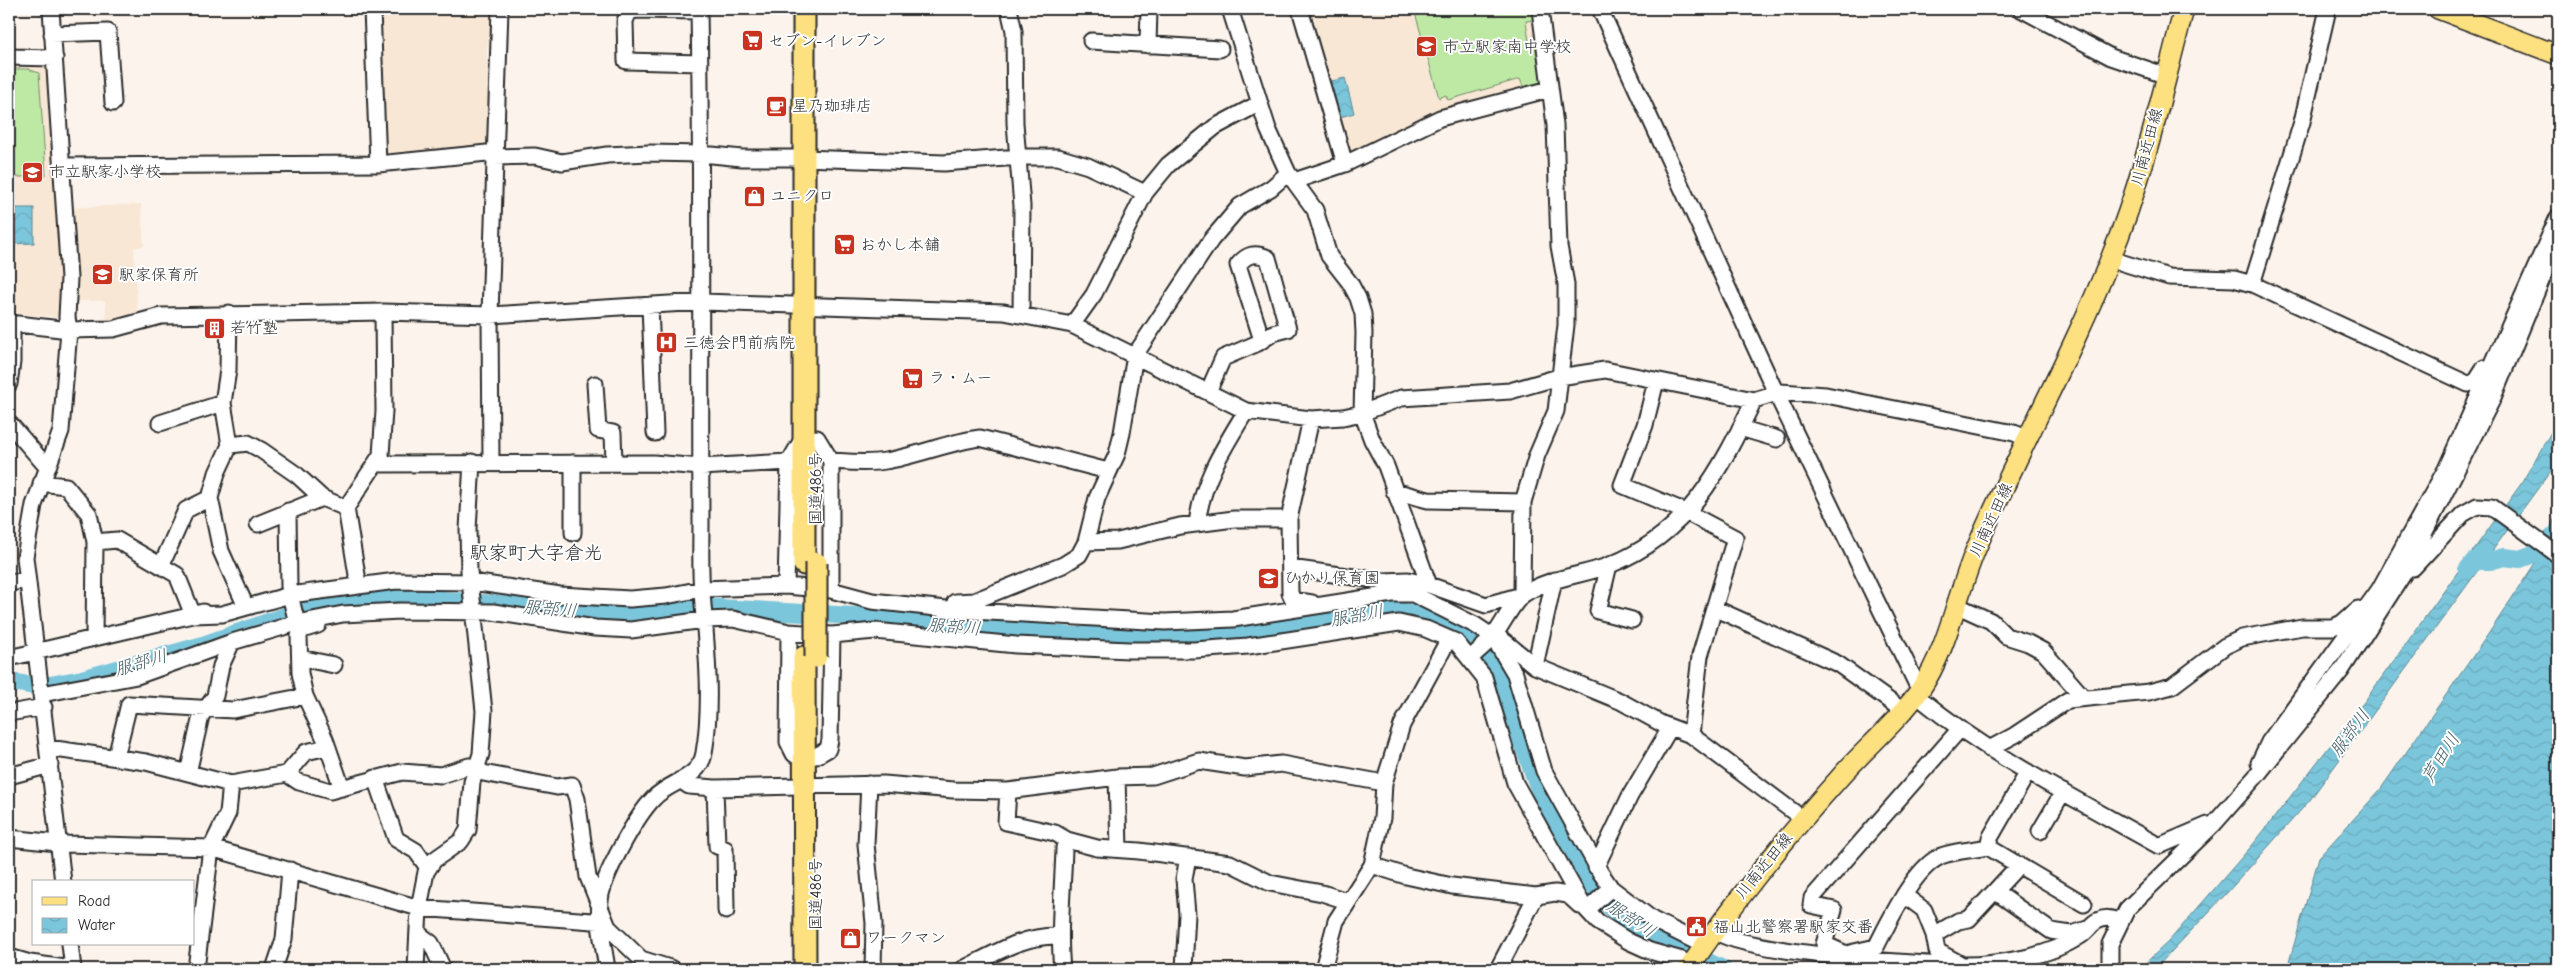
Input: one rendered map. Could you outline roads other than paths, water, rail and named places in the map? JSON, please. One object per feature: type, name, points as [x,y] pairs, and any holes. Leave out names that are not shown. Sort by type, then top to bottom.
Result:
[{"type":"highway","name":"国道486号","points":[[804,9],[810,158]]},
{"type":"highway","name":"国道486号","points":[[816,969],[810,785],[809,305],[810,158],[818,9]]},
{"type":"highway","name":"国道486号","points":[[804,969],[810,785]]},
{"type":"main road","name":"川南近田線","points":[[1698,956],[1750,883],[1803,819],[1920,691],[1943,644],[1978,544],[2029,439],[2110,259],[2136,188],[2184,9]]},
{"type":"main road","points":[[2438,9],[2558,55]]},
{"type":"street","points":[[51,9],[62,166],[69,330],[61,431],[34,506],[25,557],[26,580],[43,701],[63,880]]},
{"type":"street","points":[[372,9],[378,164]]},
{"type":"street","points":[[491,462],[490,315],[500,9]]},
{"type":"street","points":[[1009,9],[1014,31],[1018,157],[1022,206],[1020,314]]},
{"type":"street","points":[[1148,45],[1149,9]]},
{"type":"street","points":[[1230,9],[1258,104],[1291,177],[1315,210],[1329,256],[1350,283],[1363,314],[1362,413],[1372,440],[1386,466],[1429,585]]},
{"type":"street","points":[[1300,9],[1344,164]]},
{"type":"street","points":[[1471,658],[1491,638],[1522,595],[1523,502],[1536,455],[1556,410],[1558,377],[1566,325],[1566,284],[1559,246],[1557,164],[1540,9]]},
{"type":"street","points":[[1600,9],[1776,393],[1920,691],[1921,699],[1959,730],[1989,749],[2159,846],[2208,825],[2213,825]]},
{"type":"street","points":[[2021,9],[2111,58],[2166,76]]},
{"type":"street","points":[[2252,284],[2302,122],[2328,9]]},
{"type":"street","points":[[601,910],[614,863],[653,798],[670,785],[688,777],[700,766],[704,756],[708,689],[702,589],[702,154],[699,10],[636,10],[629,12],[625,21],[626,61],[700,63]]},
{"type":"street","points":[[52,34],[108,32],[113,103]]},
{"type":"street","points":[[1091,42],[1220,49]]},
{"type":"street","points":[[9,57],[55,58]]},
{"type":"street","points":[[916,606],[917,602],[974,601],[1063,565],[1079,554],[1086,542],[1108,470],[1116,454],[1122,433],[1135,355],[1212,240],[1240,206],[1291,177],[1344,164],[1440,118],[1550,89]]},
{"type":"street","points":[[1072,325],[1094,294],[1145,194],[1168,165],[1215,127],[1258,104]]},
{"type":"street","points":[[62,166],[378,164],[468,153],[487,153],[494,156],[535,156],[562,162],[607,155],[702,154],[742,158],[810,158],[944,163],[1018,157],[1058,157],[1088,166],[1145,194]]},
{"type":"street","points":[[2258,774],[2258,766],[2269,742],[2379,590],[2446,469],[2558,217]]},
{"type":"street","points":[[2109,966],[2110,944],[2119,921],[2127,908],[2213,825],[2258,774],[2341,671],[2404,574],[2492,400],[2558,240]]},
{"type":"street","points":[[1208,392],[1223,358],[1262,340],[1272,333],[1288,329],[1268,258],[1258,254],[1244,257],[1238,265],[1262,340]]},
{"type":"street","points":[[2110,259],[2169,277],[2234,279],[2252,284],[2468,384],[2475,382],[2498,345],[2503,343]]},
{"type":"street","points":[[9,384],[12,362],[10,323],[69,330],[113,329],[162,316],[229,313],[383,312],[490,315],[702,302],[1020,314],[1072,325],[1246,411],[1311,418],[1343,417],[1362,413],[1401,398],[1510,391],[1558,377],[1605,370],[1754,400],[1780,392],[1826,395],[2014,433],[2029,439]]},
{"type":"street","points":[[650,305],[654,433]]},
{"type":"street","points":[[357,575],[346,508],[381,455],[384,411],[383,312]]},
{"type":"street","points":[[229,313],[228,370],[223,403],[230,445],[217,473],[210,498],[221,551],[243,600]]},
{"type":"street","points":[[1656,381],[1644,425],[1622,485],[1686,512],[1735,538],[1700,656],[1691,736]]},
{"type":"street","points":[[595,384],[598,430],[613,432],[614,463]]},
{"type":"street","points":[[1290,568],[1384,581],[1408,580],[1429,585],[1486,605],[1522,595],[1554,580],[1609,565],[1651,545],[1686,512],[1716,475],[1754,400]]},
{"type":"street","points":[[160,423],[223,403]]},
{"type":"street","points":[[1197,524],[1200,498],[1223,448],[1246,411]]},
{"type":"street","points":[[1311,418],[1289,519],[1290,594],[1293,600],[1323,604]]},
{"type":"street","points":[[9,422],[47,467]]},
{"type":"street","points":[[1740,428],[1778,439]]},
{"type":"street","points":[[786,586],[789,462],[810,438],[831,461],[831,590]]},
{"type":"street","points":[[831,461],[862,463],[887,461],[962,440],[980,438],[1108,470]]},
{"type":"street","points":[[230,445],[248,444],[261,450],[297,475],[322,498],[346,508]]},
{"type":"street","points":[[375,464],[472,462],[614,463],[701,467],[789,462]]},
{"type":"street","points":[[419,934],[431,943],[442,967],[416,965],[419,908],[428,868],[434,860],[461,841],[468,830],[470,796],[476,767],[481,754],[484,711],[476,650],[472,582],[469,571],[468,528],[472,462]]},
{"type":"street","points":[[573,463],[573,533]]},
{"type":"street","points":[[42,483],[66,486],[89,514],[95,542],[94,638]]},
{"type":"street","points":[[1394,491],[1428,500],[1523,502]]},
{"type":"street","points":[[161,566],[186,510],[210,498]]},
{"type":"street","points":[[258,524],[322,498]]},
{"type":"street","points":[[2404,574],[2410,571],[2463,514],[2477,506],[2492,507],[2558,555]]},
{"type":"street","points":[[288,511],[290,593],[297,623]]},
{"type":"street","points":[[1086,542],[1118,541],[1197,524],[1234,519],[1289,519]]},
{"type":"street","points":[[95,542],[117,540],[177,575],[193,615]]},
{"type":"street","points":[[1609,565],[1598,611],[1632,620]]},
{"type":"street","points":[[193,615],[222,614],[357,575],[392,574],[396,581]]},
{"type":"street","points":[[9,583],[26,580]]},
{"type":"street","points":[[1535,666],[1554,580]]},
{"type":"street","points":[[9,658],[193,615],[243,600],[396,581],[472,582],[594,599],[666,596],[702,589],[786,586],[831,590],[872,601],[916,606],[1166,622],[1234,619],[1392,594],[1413,594],[1476,625],[1491,638],[1515,674],[1544,771],[1609,889],[1653,920],[1698,956]]},
{"type":"street","points":[[1989,749],[2015,735],[2068,700],[2149,692],[2172,686],[2225,646],[2242,638],[2302,627],[2333,627],[2342,623],[2379,590]]},
{"type":"street","points":[[1956,605],[1991,621],[2006,636],[2028,643],[2042,651],[2084,698]]},
{"type":"street","points":[[1714,608],[1838,664],[1902,710]]},
{"type":"street","points":[[9,713],[43,701],[137,676],[232,642],[297,623],[326,618],[400,611],[475,610],[595,628],[631,630],[704,620],[733,619],[789,632],[832,635],[875,631],[1016,646],[1129,650],[1194,650],[1296,640],[1381,624],[1399,623],[1426,629],[1456,642],[1471,658],[1484,677],[1515,783],[1587,908],[1598,922],[1628,941],[1650,951],[1682,960],[1698,956],[1719,936],[1750,945],[1847,960],[1964,965],[2026,958],[2050,951],[2086,931],[2095,922],[2104,918],[2119,921]]},
{"type":"street","points":[[326,618],[325,623],[302,630],[299,636],[300,673],[305,696],[328,747],[342,788]]},
{"type":"street","points":[[1426,629],[1446,646],[1453,647],[1471,658]]},
{"type":"street","points":[[789,632],[788,742],[794,754],[810,758],[828,749],[830,740],[832,635]]},
{"type":"street","points":[[1491,638],[1499,637],[1535,666],[1620,701],[1670,728],[1691,736],[1803,819]]},
{"type":"street","points":[[188,773],[200,716],[208,708],[215,696],[221,666],[232,642]]},
{"type":"street","points":[[1323,969],[1336,921],[1347,901],[1372,865],[1382,818],[1384,783],[1402,725],[1446,646]]},
{"type":"street","points":[[300,658],[334,665]]},
{"type":"street","points":[[116,757],[129,704],[233,710],[305,696]]},
{"type":"street","points":[[1596,867],[1630,796],[1670,728]]},
{"type":"street","points":[[1847,960],[1824,944],[1834,910],[1811,905],[1812,898],[1959,730]]},
{"type":"street","points":[[48,748],[116,757],[230,784],[287,774],[306,752],[328,747]]},
{"type":"street","points":[[680,780],[688,786],[715,788],[869,784],[1008,791],[1117,777],[1153,776],[1200,761],[1245,768],[1281,764],[1384,783]]},
{"type":"street","points":[[9,776],[50,765]]},
{"type":"street","points":[[287,774],[299,782],[317,789],[330,791],[402,772],[441,775],[469,766],[476,767],[483,773],[557,787],[572,785],[577,799],[588,876],[601,910],[607,969]]},
{"type":"street","points":[[1988,847],[1990,838],[2028,772]]},
{"type":"street","points":[[1117,777],[1119,849]]},
{"type":"street","points":[[375,778],[396,839],[416,851],[428,868]]},
{"type":"street","points":[[196,969],[211,848],[228,813],[230,784]]},
{"type":"street","points":[[869,784],[866,844],[874,922],[872,969]]},
{"type":"street","points":[[715,788],[717,846],[725,849],[726,911]]},
{"type":"street","points":[[1008,791],[1006,822],[1055,833],[1067,840],[1096,848],[1119,849],[1230,863],[1244,868],[1270,883],[1322,893],[1347,901]]},
{"type":"street","points":[[2040,831],[2063,792]]},
{"type":"street","points":[[9,838],[58,842],[211,848],[419,908],[601,910]]},
{"type":"street","points":[[1062,969],[1058,936],[1062,923],[1064,848],[1067,840]]},
{"type":"street","points":[[1847,960],[1876,947],[1904,895],[1921,873],[1939,857],[1988,847],[2084,904]]},
{"type":"street","points":[[1184,969],[1187,914],[1184,879],[1188,857]]},
{"type":"street","points":[[1372,865],[1406,876],[1452,886],[1536,896],[1555,893],[1568,895],[1578,906],[1587,908]]},
{"type":"street","points":[[1934,935],[1958,920],[1969,919],[2019,866]]},
{"type":"street","points":[[274,969],[284,939],[290,870]]},
{"type":"street","points":[[1587,908],[1609,889]]},
{"type":"street","points":[[1996,892],[2051,931],[2071,934],[2086,931]]},
{"type":"street","points":[[1904,895],[1924,910],[1934,935],[1937,951],[1964,965]]},
{"type":"street","points":[[1498,969],[1536,896]]},
{"type":"street","points":[[601,910],[641,959],[673,969]]},
{"type":"street","points":[[963,969],[1019,942],[1042,936],[1058,936]]},
{"type":"street","points":[[9,957],[30,964],[72,969],[70,946]]},
{"type":"water","points":[[1345,78],[1354,113],[1337,118],[1327,82]]},
{"type":"water","points":[[10,208],[34,208],[34,243],[11,244]]},
{"type":"water","points":[[2558,420],[2558,461],[2310,800],[2225,895],[2155,969],[2139,969],[2169,941],[2255,842],[2364,702],[2521,484]]},
{"type":"water","name":"芦田川","points":[[2558,511],[2558,969],[2287,969],[2319,857],[2380,790],[2489,633],[2535,563]]},
{"type":"waterway","name":"服部川","points":[[2467,570],[2474,561],[2490,561],[2504,557],[2520,559],[2536,553],[2558,532]]},
{"type":"waterway","name":"服部川","points":[[9,685],[18,683],[34,686],[50,685],[82,679],[200,646],[314,606],[364,599],[429,599],[609,613],[671,612],[703,607],[854,616],[1072,636],[1238,636],[1395,610],[1427,616],[1467,639],[1496,670],[1541,794],[1581,875],[1600,898],[1623,918],[1642,930],[1723,969]]},
{"type":"place","name":"セブン-イレブン","points":[[752,41]]},
{"type":"place","name":"市立駅家南中学校","points":[[1427,47]]},
{"type":"place","name":"星乃珈琲店","points":[[776,106]]},
{"type":"place","name":"市立駅家小学校","points":[[33,172]]},
{"type":"place","name":"ユニクロ","points":[[754,196]]},
{"type":"place","name":"おかし本舗","points":[[844,245]]},
{"type":"place","name":"駅家保育所","points":[[103,275]]},
{"type":"place","name":"若竹塾","points":[[214,328]]},
{"type":"place","name":"三徳会門前病院","points":[[667,343]]},
{"type":"place","name":"ラ・ムー","points":[[913,378]]},
{"type":"place","name":"ひかり保育園","points":[[1268,578]]},
{"type":"place","name":"福山北警察署駅家交番","points":[[1697,927]]},
{"type":"place","name":"ワークマン","points":[[850,938]]},
{"type":"district","name":"駅家町大字倉光","points":[[536,553]]}]
